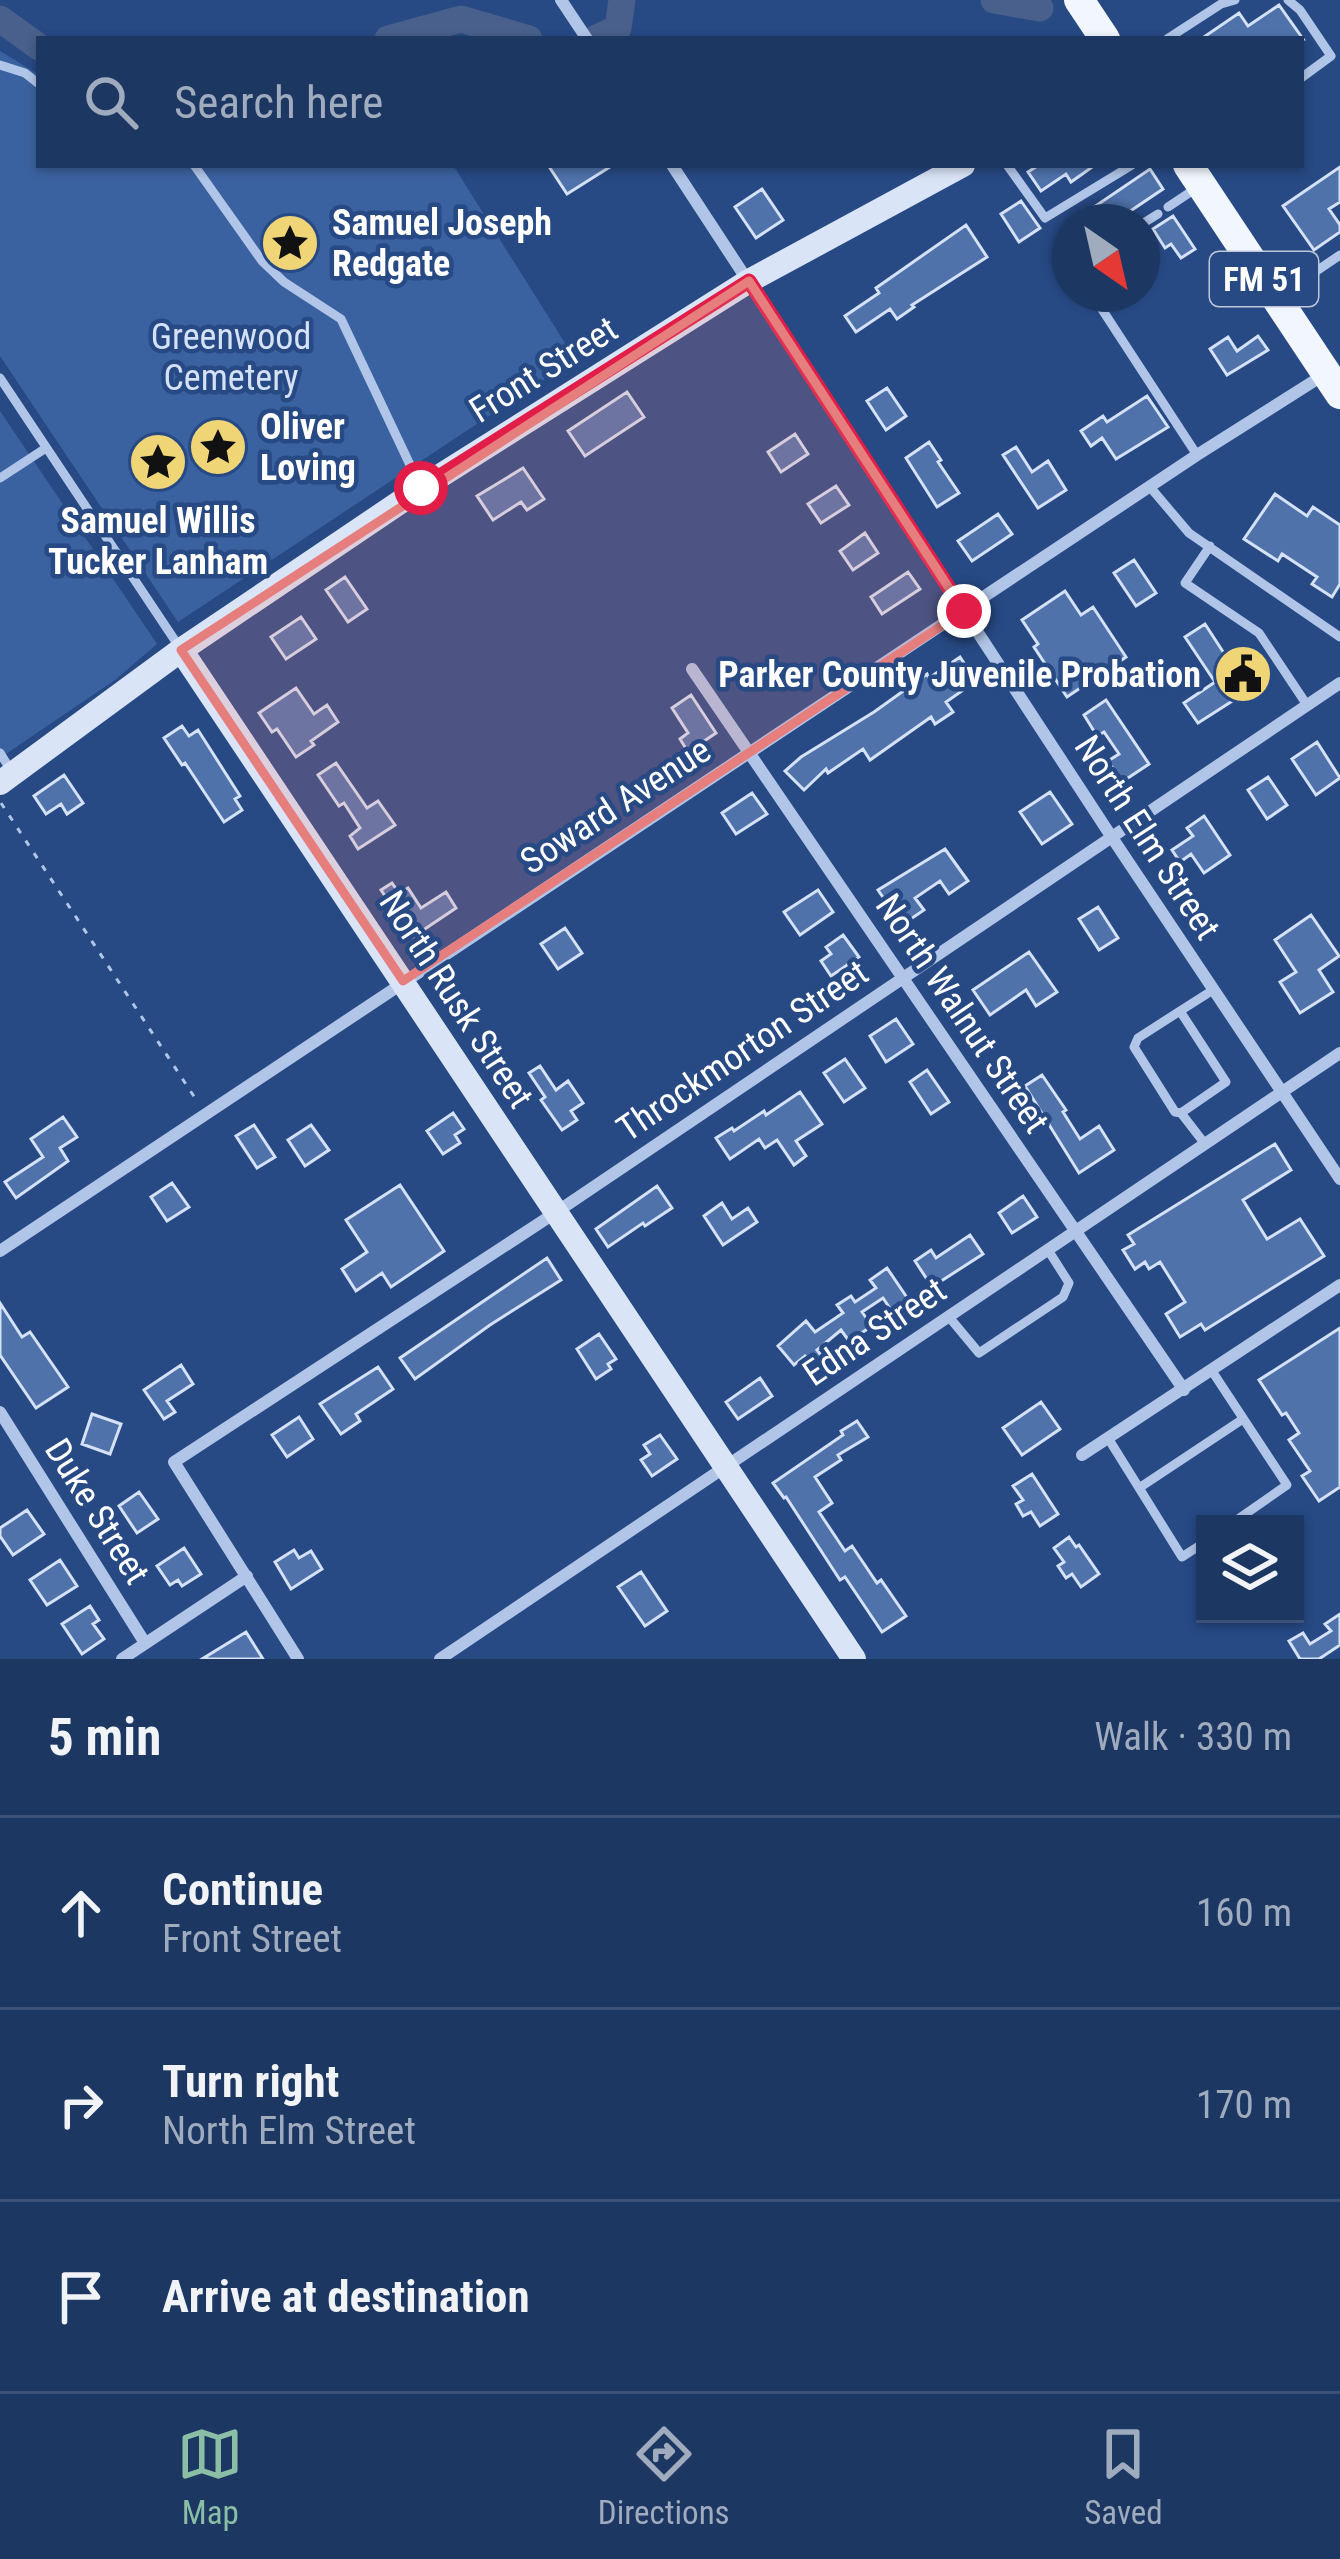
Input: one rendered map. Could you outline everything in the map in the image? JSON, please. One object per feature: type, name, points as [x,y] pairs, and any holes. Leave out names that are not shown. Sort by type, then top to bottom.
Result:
[{"type":"main road","points":[[1079,0],[1103,36]]},
{"type":"main road","name":"FM 51","points":[[1197,172],[1333,384]]},
{"type":"street","points":[[565,6],[585,36]]},
{"type":"street","name":"North Elm Street","points":[[674,168],[1340,1179]]},
{"type":"street","name":"Front Street","points":[[4,770],[421,488],[749,281],[957,168]]},
{"type":"street","name":"Soward Avenue","points":[[0,1251],[1197,455],[1333,384]]},
{"type":"street","name":"North Rusk Street","points":[[182,650],[854,1659]]},
{"type":"street","name":"North Walnut Street","points":[[692,669],[1184,1390]]},
{"type":"street","name":"Throckmorton Street","points":[[247,1576],[175,1462],[555,1213],[1340,683]]},
{"type":"street","name":"Edna Street","points":[[440,1659],[1340,1052]]},
{"type":"street","points":[[1082,1455],[1340,1285]]},
{"type":"street","name":"Duke Street","points":[[0,1412],[145,1642]]},
{"type":"street","points":[[122,1659],[247,1576],[298,1659]]},
{"type":"lane","points":[[1172,36],[1235,0]]},
{"type":"lane","points":[[1288,0],[1331,56],[1304,75]]},
{"type":"lane","points":[[0,65],[36,82]]},
{"type":"lane","points":[[196,168],[262,261],[284,282],[341,319],[421,488]]},
{"type":"lane","points":[[1009,168],[1045,218],[1127,168]]},
{"type":"lane","points":[[1160,212],[1197,172]]},
{"type":"lane","points":[[1277,298],[1340,254]]},
{"type":"lane","points":[[1104,312],[1197,455]]},
{"type":"lane","name":"North Rusk Street","points":[[0,378],[182,650]]},
{"type":"lane","points":[[0,478],[46,448]]},
{"type":"lane","points":[[1150,487],[1189,533],[1340,638]]},
{"type":"lane","points":[[1210,546],[1185,583],[1258,633],[1307,705]]},
{"type":"lane","points":[[1180,1011],[1226,1082],[1181,1113],[1174,1112],[1134,1047],[1138,1038],[1180,1011],[1214,990]]},
{"type":"lane","points":[[1181,1113],[1205,1144]]},
{"type":"lane","points":[[949,1317],[979,1353],[1063,1297],[1069,1283],[1048,1250]]},
{"type":"lane","points":[[1212,1371],[1287,1486],[1244,1515]]},
{"type":"lane","points":[[1139,1488],[1243,1419]]},
{"type":"lane","points":[[1108,1438],[1182,1557],[1196,1547]]},
{"type":"path","points":[[0,802],[206,1114]]},
{"type":"highlighted area","points":[[749,281],[964,611],[403,981],[181,650]]},
{"type":"green space","name":"Greenwood Cemetery","points":[[0,51],[36,73],[36,168],[455,168],[575,359],[178,622],[0,356]]},
{"type":"green space","points":[[0,411],[157,644],[115,680],[0,758]]},
{"type":"building","points":[[1279,5],[1301,36],[1205,36],[1239,13],[1248,26]]},
{"type":"building","points":[[1340,167],[1340,202],[1329,209],[1340,232],[1314,250],[1283,206]]},
{"type":"building","points":[[550,168],[608,168],[567,194]]},
{"type":"building","points":[[1091,168],[1071,182],[1066,174],[1041,191],[1028,172]]},
{"type":"building","points":[[1150,169],[1163,189],[1141,204],[1098,204]]},
{"type":"building","points":[[762,189],[783,220],[756,238],[735,207]]},
{"type":"building","points":[[1021,201],[1040,228],[1019,242],[1001,214]]},
{"type":"building","points":[[1173,216],[1195,249],[1181,258],[1171,244],[1165,248],[1160,224]]},
{"type":"building","points":[[966,225],[987,257],[897,319],[890,309],[856,332],[845,316],[879,293],[876,288]]},
{"type":"building","points":[[1258,336],[1268,350],[1227,375],[1210,349],[1228,337],[1237,351]]},
{"type":"building","points":[[887,388],[906,416],[886,430],[867,401]]},
{"type":"building","points":[[627,392],[644,417],[585,456],[568,431]]},
{"type":"building","points":[[1147,396],[1168,427],[1116,459],[1102,438],[1091,446],[1081,431],[1103,416],[1107,422]]},
{"type":"building","points":[[795,434],[808,454],[781,472],[768,452]]},
{"type":"building","points":[[929,442],[959,493],[937,507],[906,458]]},
{"type":"building","points":[[1016,447],[1032,472],[1048,461],[1066,490],[1038,508],[1003,455]]},
{"type":"building","points":[[523,468],[544,499],[527,510],[521,502],[493,520],[477,496]]},
{"type":"building","points":[[836,486],[849,505],[821,523],[808,504]]},
{"type":"building","points":[[1275,494],[1307,516],[1313,507],[1340,525],[1340,584],[1332,597],[1312,584],[1317,577],[1282,554],[1278,561],[1244,539]]},
{"type":"building","points":[[998,514],[1012,534],[972,561],[958,541]]},
{"type":"building","points":[[865,533],[878,553],[853,570],[840,551]]},
{"type":"building","points":[[1134,560],[1156,593],[1136,606],[1114,573]]},
{"type":"building","points":[[908,572],[920,589],[882,614],[871,597]]},
{"type":"building","points":[[345,577],[367,609],[348,622],[326,590]]},
{"type":"building","points":[[1065,591],[1081,615],[1093,607],[1126,657],[1067,697],[1022,620]]},
{"type":"building","points":[[301,617],[316,639],[286,659],[271,637]]},
{"type":"building","points":[[1205,624],[1229,661],[1244,655],[1262,682],[1198,723],[1184,703],[1215,682],[1185,637]]},
{"type":"building","points":[[960,657],[976,681],[946,702],[953,712],[935,724],[931,717],[870,760],[863,749],[828,773],[826,769],[804,790],[785,771],[927,674],[929,678]]},
{"type":"building","points":[[296,688],[314,714],[327,705],[338,722],[296,757],[259,713]]},
{"type":"building","points":[[691,695],[716,733],[688,752],[680,739],[688,733],[672,708]]},
{"type":"building","points":[[1106,700],[1149,764],[1122,782],[1108,761],[1119,754],[1104,732],[1097,736],[1084,715]]},
{"type":"building","points":[[182,726],[189,736],[198,730],[240,796],[235,799],[242,810],[224,822],[164,738]]},
{"type":"building","points":[[1317,742],[1340,778],[1316,795],[1292,759]]},
{"type":"building","points":[[336,763],[367,808],[378,801],[395,825],[358,849],[350,836],[360,828],[318,775]]},
{"type":"building","points":[[64,775],[83,803],[67,814],[61,804],[46,814],[34,796]]},
{"type":"building","points":[[1268,777],[1287,805],[1267,819],[1248,790]]},
{"type":"building","points":[[1050,792],[1072,824],[1042,844],[1020,812]]},
{"type":"building","points":[[752,793],[767,814],[736,834],[722,813]]},
{"type":"building","points":[[1204,816],[1230,855],[1204,873],[1191,854],[1180,862],[1172,850],[1193,836],[1187,828]]},
{"type":"building","points":[[945,849],[968,881],[949,894],[940,881],[915,898],[924,910],[902,925],[878,890]]},
{"type":"building","points":[[392,883],[399,893],[408,888],[421,908],[446,892],[456,908],[413,937],[381,890]]},
{"type":"building","points":[[818,890],[833,912],[800,935],[784,912]]},
{"type":"building","points":[[1098,907],[1118,938],[1099,950],[1079,919]]},
{"type":"building","points":[[1311,915],[1339,956],[1319,970],[1333,992],[1300,1013],[1280,982],[1296,972],[1275,940]]},
{"type":"building","points":[[565,928],[582,953],[558,969],[541,944]]},
{"type":"building","points":[[843,935],[859,957],[831,976],[821,961],[831,954],[826,947]]},
{"type":"building","points":[[1029,952],[1057,992],[1036,1006],[1026,990],[990,1015],[973,990]]},
{"type":"building","points":[[896,1019],[913,1044],[886,1062],[870,1036]]},
{"type":"building","points":[[845,1059],[865,1088],[844,1102],[824,1073]]},
{"type":"building","points":[[540,1066],[556,1090],[568,1081],[583,1103],[571,1111],[577,1120],[562,1130],[529,1073]]},
{"type":"building","points":[[927,1070],[949,1102],[931,1114],[910,1082]]},
{"type":"building","points":[[1042,1075],[1080,1139],[1099,1126],[1114,1150],[1079,1173],[1025,1086]]},
{"type":"building","points":[[800,1092],[822,1124],[796,1141],[806,1156],[794,1165],[777,1140],[765,1148],[759,1139],[730,1159],[716,1138],[764,1111],[766,1115]]},
{"type":"building","points":[[453,1113],[464,1129],[455,1135],[460,1143],[443,1154],[427,1131]]},
{"type":"building","points":[[63,1117],[77,1137],[60,1148],[68,1161],[16,1198],[5,1182],[43,1157],[31,1139]]},
{"type":"building","points":[[254,1125],[275,1157],[257,1168],[236,1136]]},
{"type":"building","points":[[311,1125],[329,1150],[305,1166],[288,1140]]},
{"type":"building","points":[[1275,1144],[1291,1170],[1243,1200],[1267,1239],[1300,1219],[1324,1256],[1205,1330],[1201,1324],[1180,1337],[1166,1314],[1185,1302],[1160,1262],[1149,1269],[1145,1262],[1135,1269],[1123,1250],[1134,1244],[1128,1235]]},
{"type":"building","points":[[172,1183],[189,1207],[167,1221],[151,1197]]},
{"type":"building","points":[[400,1185],[444,1251],[391,1287],[382,1273],[356,1291],[342,1269],[367,1252],[346,1220]]},
{"type":"building","points":[[657,1186],[672,1208],[608,1247],[596,1229]]},
{"type":"building","points":[[1023,1196],[1037,1217],[1012,1233],[999,1213]]},
{"type":"building","points":[[722,1203],[732,1219],[748,1208],[757,1222],[723,1245],[704,1216]]},
{"type":"building","points":[[970,1235],[983,1254],[932,1287],[915,1261],[931,1250],[936,1258]]},
{"type":"building","points":[[547,1258],[561,1280],[415,1379],[400,1358]]},
{"type":"building","points":[[887,1268],[908,1299],[891,1310],[883,1298],[862,1312],[872,1326],[849,1341],[841,1330],[817,1350],[824,1359],[815,1367],[805,1356],[794,1365],[778,1346],[806,1321],[815,1332],[843,1313],[837,1305],[851,1296],[855,1302],[876,1288],[870,1280]]},
{"type":"building","points":[[0,1303],[22,1337],[30,1332],[68,1387],[36,1408],[0,1355]]},
{"type":"building","points":[[1340,1328],[1340,1487],[1319,1501],[1302,1476],[1310,1471],[1289,1440],[1299,1433],[1259,1380]]},
{"type":"building","points":[[599,1334],[616,1359],[596,1379],[577,1349]]},
{"type":"building","points":[[181,1365],[193,1384],[167,1401],[175,1412],[164,1419],[144,1390]]},
{"type":"building","points":[[378,1367],[393,1389],[356,1414],[360,1421],[341,1434],[320,1404]]},
{"type":"building","points":[[760,1378],[772,1396],[738,1419],[726,1402]]},
{"type":"building","points":[[1041,1402],[1060,1429],[1022,1455],[1003,1428]]},
{"type":"building","points":[[92,1414],[121,1424],[110,1454],[82,1444]]},
{"type":"building","points":[[299,1417],[313,1439],[287,1457],[272,1435]]},
{"type":"building","points":[[857,1421],[868,1437],[838,1455],[841,1460],[815,1477],[832,1503],[819,1512],[845,1551],[852,1546],[906,1616],[882,1632],[773,1483]]},
{"type":"building","points":[[660,1435],[677,1459],[652,1476],[641,1460],[650,1454],[644,1445]]},
{"type":"building","points":[[1032,1474],[1058,1514],[1040,1526],[1031,1512],[1023,1516],[1016,1504],[1023,1500],[1013,1486]]},
{"type":"building","points":[[139,1492],[158,1519],[137,1533],[119,1506]]},
{"type":"building","points":[[27,1510],[44,1534],[13,1555],[0,1528]]},
{"type":"building","points":[[1069,1537],[1099,1574],[1081,1587],[1058,1566],[1064,1562],[1054,1548]]},
{"type":"building","points":[[184,1548],[201,1574],[182,1586],[178,1580],[170,1585],[157,1566]]},
{"type":"building","points":[[294,1550],[299,1558],[311,1551],[322,1569],[291,1589],[275,1562]]},
{"type":"building","points":[[60,1560],[77,1586],[47,1605],[30,1580]]},
{"type":"building","points":[[641,1572],[667,1611],[645,1626],[618,1587]]},
{"type":"building","points":[[90,1606],[99,1620],[93,1624],[104,1639],[82,1654],[62,1624]]},
{"type":"building","points":[[1340,1614],[1340,1645],[1319,1659],[1300,1659],[1289,1641],[1303,1633],[1310,1644],[1331,1631],[1325,1624]]},
{"type":"building","points":[[246,1632],[263,1659],[202,1659]]},
{"type":"waterway","points":[[601,36],[618,28],[622,0]]},
{"type":"waterway","points":[[994,0],[1040,8]]},
{"type":"waterway","points":[[0,19],[36,45]]},
{"type":"waterway","points":[[399,36],[461,19],[519,36]]},
{"type":"place","name":"Samuel Joseph Redgate","points":[[290,243]]},
{"type":"place","name":"Oliver Loving","points":[[218,447]]},
{"type":"place","name":"Samuel Willis Tucker Lanham","points":[[158,462]]},
{"type":"place","name":"Parker County Juvenile Probation","points":[[1243,674]]},
{"type":"route","points":[[421,488],[749,281],[964,611]]}]
